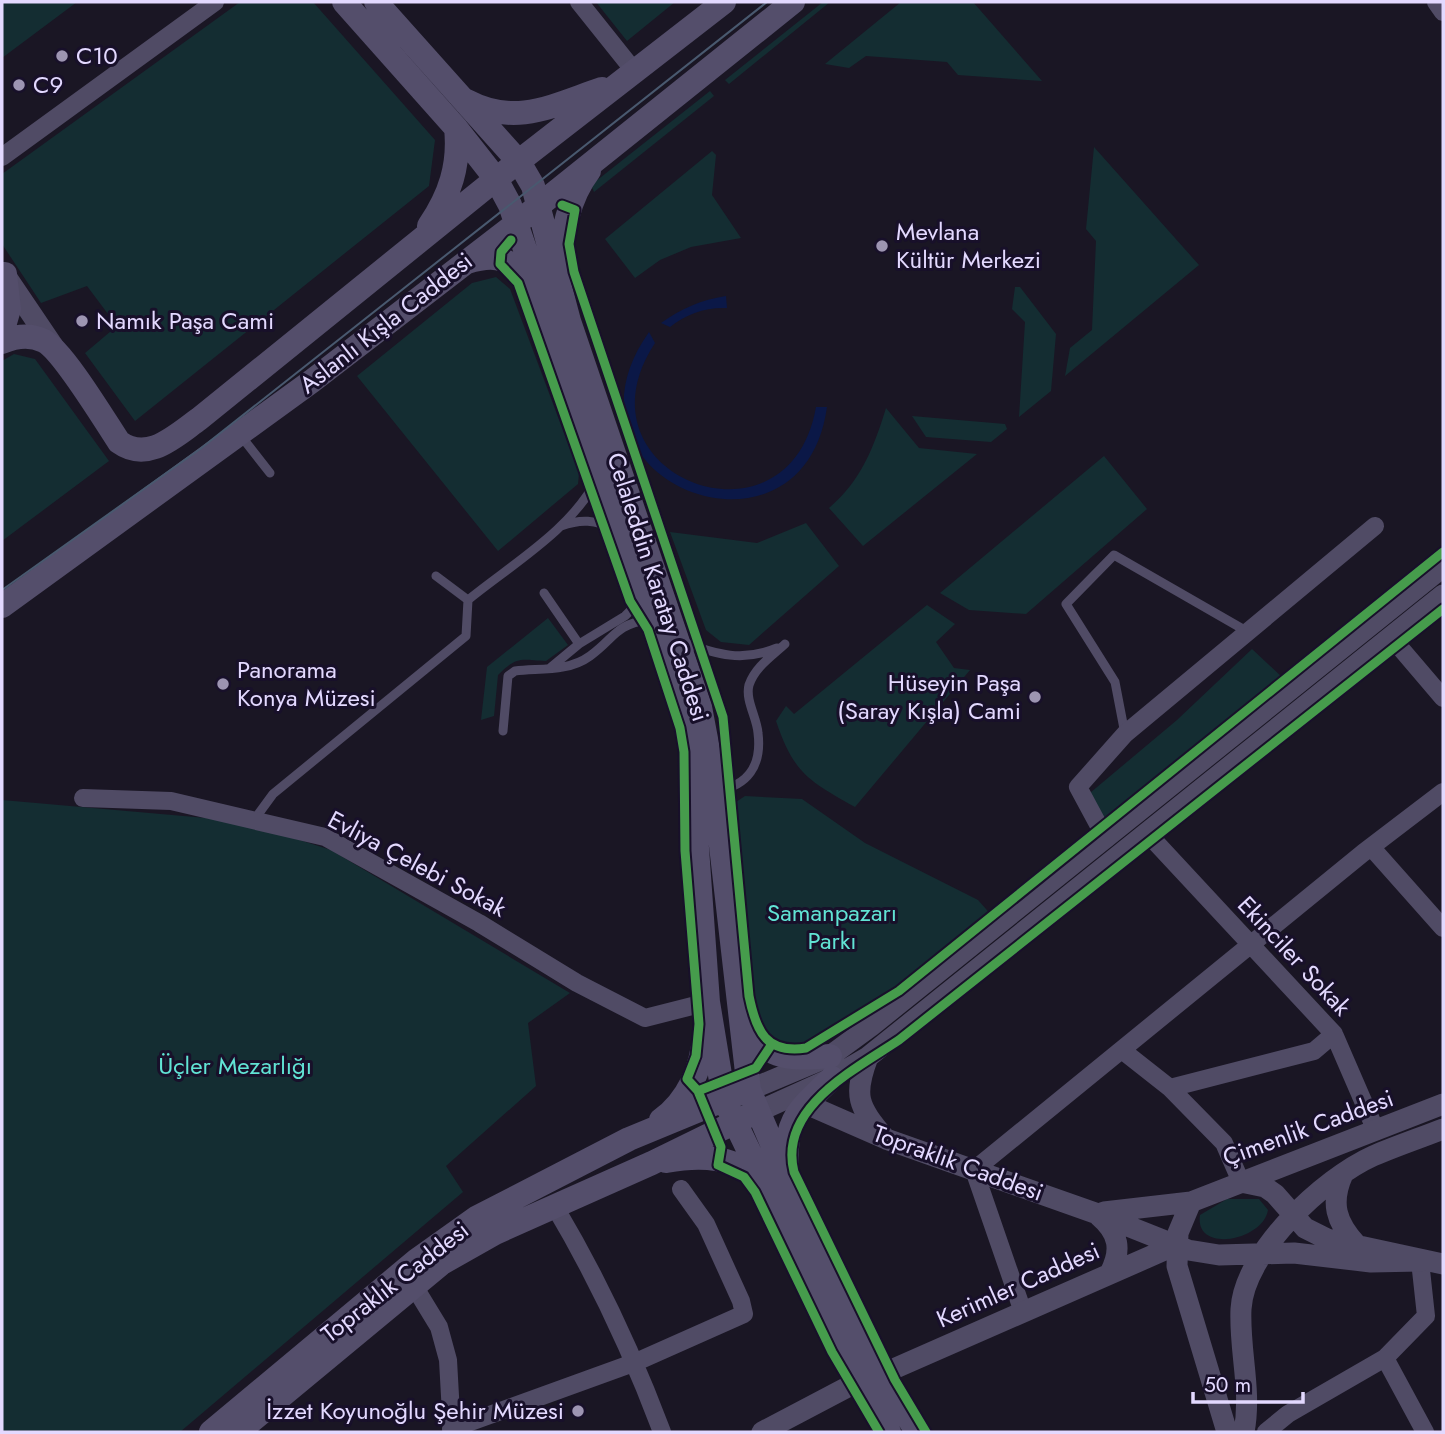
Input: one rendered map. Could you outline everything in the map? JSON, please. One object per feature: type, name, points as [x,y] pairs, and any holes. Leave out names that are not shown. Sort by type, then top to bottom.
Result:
[{"type":"main road","name":"Celaleddin Karatay Caddesi","points":[[344,2],[456,128],[496,179],[517,223],[539,297],[686,723],[691,750],[708,1002],[728,1110],[777,1185],[917,1432]]},
{"type":"main road","name":"Celaleddin Karatay Caddesi","points":[[376,2],[519,162],[533,186],[569,321],[701,707],[714,791],[735,992],[753,1101],[777,1185],[859,1381],[889,1432]]},
{"type":"main road","name":"Aslanlı Kışla Caddesi","points":[[53,346],[120,442],[140,452],[162,444],[199,419],[496,179],[724,2]]},
{"type":"main road","name":"Aslanlı Kışla Caddesi","points":[[2,606],[240,435],[517,223],[793,2]]},
{"type":"main road","points":[[459,97],[487,112],[505,115],[532,112],[627,78]]},
{"type":"main road","points":[[416,245],[452,184],[459,153],[456,128]]},
{"type":"main road","points":[[569,321],[562,240],[578,189],[601,156]]},
{"type":"main road","points":[[463,263],[486,256],[500,257],[515,267],[539,297]]},
{"type":"main road","points":[[2,333],[9,309],[3,272]]},
{"type":"main road","points":[[2,342],[20,336],[33,337],[53,346]]},
{"type":"main road","points":[[735,992],[750,1031],[762,1045],[793,1060],[831,1067]]},
{"type":"main road","points":[[629,1139],[677,1108],[687,1094],[701,1061],[708,1002]]},
{"type":"main road","points":[[652,1163],[699,1157],[719,1159],[777,1185],[794,1103],[831,1067]]},
{"type":"main road","name":"Topraklık Caddesi","points":[[211,1432],[449,1236],[476,1217],[629,1139],[753,1101]]},
{"type":"main road","name":"Topraklık Caddesi","points":[[238,1432],[414,1286],[470,1246],[652,1163],[728,1110]]},
{"type":"street","points":[[2,157],[215,2]]},
{"type":"street","points":[[579,2],[627,78]]},
{"type":"street","points":[[1436,2],[1443,12]]},
{"type":"street","points":[[3,272],[53,346]]},
{"type":"street","points":[[1106,839],[1078,787],[1125,734],[1375,526]]},
{"type":"street","points":[[831,1067],[1106,839],[1443,567]]},
{"type":"street","points":[[753,1101],[831,1067],[868,1057],[1443,595]]},
{"type":"street","points":[[1380,618],[1391,637],[1443,698]]},
{"type":"street","points":[[1023,1312],[974,1170],[1371,847],[1443,792]]},
{"type":"street","name":"Evliya Çelebi Sokak","points":[[83,798],[171,801],[325,837],[479,923],[577,983],[645,1018],[708,1002]]},
{"type":"street","name":"Ekinciler Sokak","points":[[1147,833],[1334,1034],[1376,1131]]},
{"type":"street","points":[[1371,847],[1443,928]]},
{"type":"street","points":[[1170,1088],[1314,1051],[1334,1034]]},
{"type":"street","points":[[1123,1051],[1170,1088],[1224,1143],[1241,1182],[1265,1187],[1313,1234],[1420,1261],[1443,1264]]},
{"type":"street","points":[[868,1057],[858,1084],[860,1102],[886,1139]]},
{"type":"street","points":[[753,1101],[794,1103]]},
{"type":"street","name":"Topraklık Caddesi","points":[[794,1103],[1176,1245],[1211,1254],[1264,1252],[1371,1262],[1420,1261]]},
{"type":"street","name":"Çimenlik Caddesi","points":[[1191,1202],[1443,1104]]},
{"type":"street","name":"Çimenlik Caddesi","points":[[1244,1432],[1248,1401],[1241,1309],[1245,1289],[1264,1252],[1294,1216],[1343,1173],[1372,1156],[1443,1129]]},
{"type":"street","points":[[1343,1173],[1336,1190],[1336,1214],[1341,1228],[1356,1244]]},
{"type":"street","points":[[414,1286],[439,1327],[448,1360],[452,1431],[636,1362],[744,1314],[741,1301],[706,1224],[681,1189]]},
{"type":"street","points":[[1191,1202],[1182,1217],[1176,1245],[1182,1287],[1227,1432]]},
{"type":"street","name":"Topraklık Caddesi","points":[[1095,1213],[1142,1210],[1191,1202]]},
{"type":"street","points":[[555,1207],[598,1279],[636,1362],[662,1432]]},
{"type":"street","points":[[1095,1213],[1109,1224],[1117,1240],[1117,1257],[1110,1273]]},
{"type":"street","name":"Kerimler Caddesi","points":[[882,1374],[1176,1245]]},
{"type":"street","points":[[1266,1432],[1288,1414],[1385,1358],[1426,1316],[1420,1261]]},
{"type":"street","points":[[1385,1358],[1425,1432]]},
{"type":"street","points":[[762,1432],[859,1381]]},
{"type":"lane","points":[[240,435],[270,473]]},
{"type":"lane","points":[[254,820],[273,794],[466,636],[468,600],[559,526],[585,498],[600,472]]},
{"type":"lane","points":[[559,526],[579,520],[603,523],[622,534]]},
{"type":"lane","points":[[1125,734],[1115,682],[1066,604],[1114,555],[1248,632]]},
{"type":"lane","points":[[436,576],[468,600]]},
{"type":"lane","points":[[547,670],[579,644],[634,607],[640,588]]},
{"type":"lane","points":[[544,593],[579,644]]},
{"type":"lane","points":[[503,731],[508,676],[515,671],[547,670],[573,665],[590,656],[628,623],[651,619]]},
{"type":"lane","points":[[677,640],[718,656],[758,656],[785,644],[757,669],[748,687],[758,733],[756,768],[747,779],[714,791]]},
{"type":"green space","points":[[2,2],[77,2],[2,58]]},
{"type":"green space","points":[[240,2],[313,2],[435,140],[429,186],[135,421],[85,353],[117,326],[87,286],[41,303],[2,244],[2,174]]},
{"type":"green space","points":[[596,2],[675,2],[627,41]]},
{"type":"green space","points":[[823,2],[830,2],[729,84],[725,80]]},
{"type":"green space","points":[[901,2],[973,2],[1042,81],[958,75],[947,62],[866,56],[849,68],[825,64]]},
{"type":"green space","points":[[710,91],[714,96],[594,192],[591,185]]},
{"type":"green space","points":[[1094,147],[1199,265],[1065,376],[1070,348],[1092,330],[1096,241],[1086,229]]},
{"type":"green space","points":[[712,151],[716,155],[712,195],[741,238],[691,247],[660,260],[635,278],[605,239]]},
{"type":"green space","points":[[496,277],[510,289],[579,473],[578,484],[498,551],[357,376],[472,283]]},
{"type":"green space","points":[[1015,287],[1020,287],[1056,334],[1051,391],[1019,417],[1025,322],[1012,309]]},
{"type":"green space","points":[[14,354],[35,359],[109,461],[2,541],[2,361]]},
{"type":"green space","points":[[886,408],[919,448],[977,454],[863,546],[829,508],[858,475],[877,436]]},
{"type":"green space","points":[[912,416],[1005,424],[1007,429],[991,442],[926,437]]},
{"type":"green space","points":[[1104,456],[1147,509],[1026,614],[969,610],[940,593]]},
{"type":"green space","points":[[806,523],[839,566],[749,645],[721,642],[706,630],[670,532],[757,543]]},
{"type":"green space","points":[[927,605],[955,624],[936,642],[954,668],[970,670],[855,807],[805,774],[789,753],[776,721],[786,706],[794,714]]},
{"type":"green space","points":[[548,618],[568,645],[546,661],[520,660],[510,664],[498,675],[494,716],[481,720],[487,667]]},
{"type":"green space","points":[[1252,649],[1282,677],[1232,734],[1111,833],[1084,798],[1177,720]]},
{"type":"green space","name":"Samanpazarı Parkı","points":[[745,796],[802,799],[865,843],[978,900],[994,918],[877,1003],[795,1055],[763,1040],[751,981],[727,808]]},
{"type":"green space","name":"Üçler Mezarlığı","points":[[2,800],[240,821],[331,850],[570,993],[528,1023],[536,1086],[446,1166],[463,1192],[180,1432],[2,1432]]},
{"type":"green space","points":[[1227,1199],[1259,1199],[1268,1210],[1263,1221],[1243,1235],[1218,1239],[1207,1235],[1201,1227],[1200,1215]]},
{"type":"water","points":[[726,296],[727,308],[697,312],[670,327],[661,323],[692,305]]},
{"type":"water","points":[[649,332],[655,343],[636,390],[640,430],[661,462],[693,482],[730,489],[767,481],[798,454],[816,407],[827,407],[808,460],[774,490],[732,499],[689,491],[652,468],[629,431],[625,385]]},
{"type":"tram line","points":[[2,590],[200,449],[767,2]]},
{"type":"cycle path","points":[[562,205],[575,210],[569,244],[574,272],[723,717],[749,996],[755,1020],[765,1037],[781,1047],[806,1048],[899,991],[1443,552]]},
{"type":"cycle path","points":[[511,240],[501,252],[500,264],[518,283],[630,601],[648,630],[680,728],[684,752],[685,851],[699,1024],[696,1056],[687,1079],[698,1091],[721,1147],[718,1165],[744,1177],[755,1192],[832,1352],[879,1432]]},
{"type":"cycle path","points":[[926,1432],[895,1380],[794,1172],[792,1149],[797,1129],[808,1110],[842,1078],[899,1040],[1443,609]]},
{"type":"cycle path","points":[[698,1091],[756,1068],[772,1044]]},
{"type":"place","name":"C10","points":[[62,56]]},
{"type":"place","name":"C9","points":[[19,85]]},
{"type":"place","name":"Mevlana Kültür Merkezi","points":[[882,246]]},
{"type":"place","name":"Namık Paşa Cami","points":[[82,321]]},
{"type":"place","name":"Panorama Konya Müzesi","points":[[223,684]]},
{"type":"place","name":"Hüseyin Paşa (Saray Kışla) Cami","points":[[1035,697]]},
{"type":"place","name":"İzzet Koyunoğlu Şehir Müzesi","points":[[578,1411]]}]
